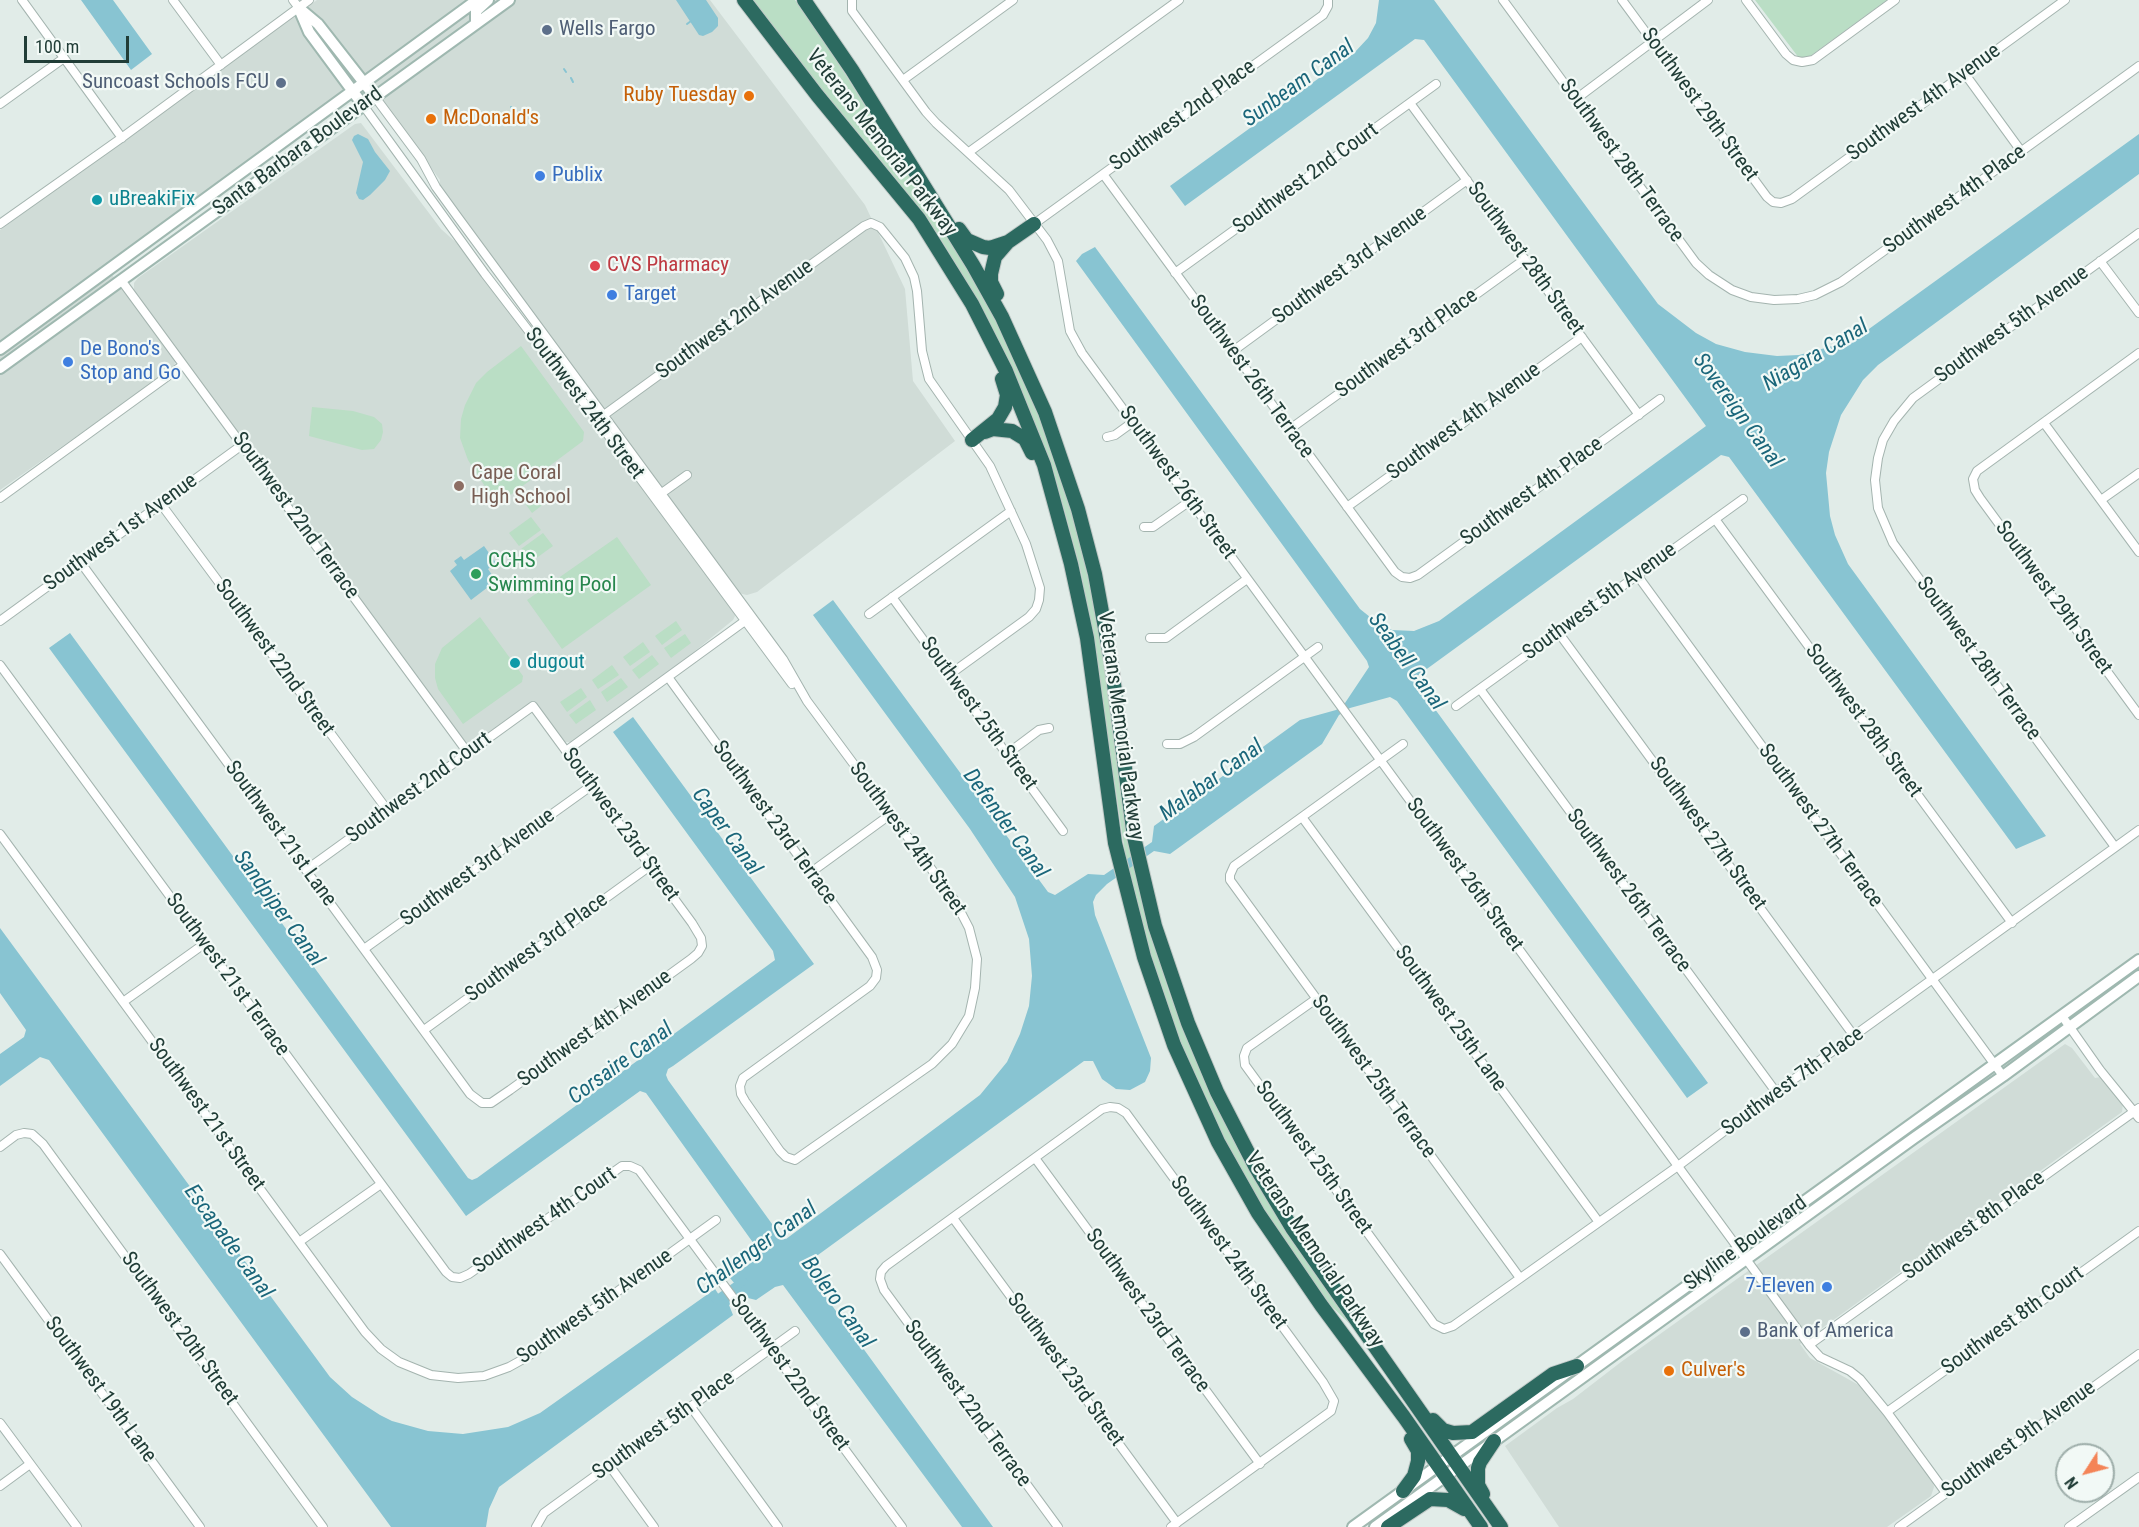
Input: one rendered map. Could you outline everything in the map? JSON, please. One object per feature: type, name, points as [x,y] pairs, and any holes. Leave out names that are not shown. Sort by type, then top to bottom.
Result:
[{"type":"highway","name":"Veterans Memorial Parkway","points":[[744,0],[817,95],[919,219],[972,304],[1006,371],[1041,459],[1071,564],[1087,638],[1115,843],[1123,881],[1159,1003],[1194,1090],[1218,1142],[1249,1196],[1322,1305],[1481,1527]]},
{"type":"highway","name":"Veterans Memorial Parkway","points":[[807,3],[870,98],[973,265],[1002,317],[1045,412],[1078,509],[1095,574],[1111,661],[1134,837],[1155,926],[1188,1023],[1217,1092],[1242,1142],[1292,1228],[1501,1527]]},
{"type":"highway","points":[[831,39],[849,54],[961,233],[974,245],[983,247],[990,248],[1008,242]]},
{"type":"highway","points":[[919,219],[928,245],[964,305],[1004,387],[1006,401],[1002,414],[976,437]]},
{"type":"highway","points":[[1034,224],[1008,242],[995,257],[991,282],[1042,387],[1048,403],[1045,412]]},
{"type":"highway","points":[[976,437],[993,429],[1005,429],[1020,435],[1025,440],[1049,506],[1074,603],[1087,638]]},
{"type":"highway","points":[[1322,1305],[1340,1338],[1418,1451],[1416,1471],[1403,1491]]},
{"type":"highway","points":[[1400,1382],[1437,1426],[1453,1433],[1467,1433],[1553,1374],[1577,1366]]},
{"type":"highway","points":[[1494,1441],[1480,1462],[1478,1480],[1482,1492],[1507,1527]]},
{"type":"highway","points":[[1388,1527],[1430,1499],[1448,1500],[1472,1514]]},
{"type":"street","points":[[22,0],[122,138]]},
{"type":"street","points":[[173,0],[221,65]]},
{"type":"street","points":[[0,224],[221,65],[296,4],[309,0]]},
{"type":"street","points":[[459,0],[460,12]]},
{"type":"street","name":"Santa Barbara Boulevard","points":[[0,349],[477,0]]},
{"type":"street","points":[[478,27],[476,11],[488,0]]},
{"type":"street","name":"Santa Barbara Boulevard","points":[[0,368],[363,105],[478,27],[509,0]]},
{"type":"street","points":[[852,0],[852,11],[936,123],[1009,190],[1034,224]]},
{"type":"street","points":[[903,80],[1013,0]]},
{"type":"street","points":[[969,152],[1179,0]]},
{"type":"street","name":"Southwest 28th Terrace","points":[[1503,0],[1696,263],[1732,290],[1758,298]]},
{"type":"street","name":"Southwest 29th Street","points":[[1623,0],[1767,197],[1773,202],[1781,203]]},
{"type":"street","points":[[1576,99],[1708,0]]},
{"type":"street","points":[[1746,0],[1786,54],[1793,60],[1802,62],[1813,60],[1895,0]]},
{"type":"street","name":"Southwest 4th Avenue","points":[[1781,203],[1792,199],[2065,0]]},
{"type":"street","name":"Southwest 2nd Place","points":[[1034,224],[1323,15],[1328,3]]},
{"type":"street","points":[[296,4],[318,24],[375,97]]},
{"type":"street","points":[[296,4],[309,32],[363,105]]},
{"type":"street","points":[[0,104],[64,58]]},
{"type":"street","name":"Southwest 4th Place","points":[[1758,298],[1798,299],[1833,287],[2139,66]]},
{"type":"street","points":[[1965,74],[2021,151]]},
{"type":"street","name":"Southwest 2nd Court","points":[[1175,273],[1436,84]]},
{"type":"street","name":"Southwest 24th Street","points":[[375,97],[421,159],[436,187],[601,418],[748,619],[783,660],[807,701],[955,901],[973,938],[977,958],[972,1005],[964,1026],[952,1044],[939,1058],[825,1141],[795,1160]]},
{"type":"street","name":"Southwest 28th Street","points":[[1410,103],[1639,415]]},
{"type":"street","name":"Southwest 24th Street","points":[[363,105],[485,274],[601,418]]},
{"type":"street","points":[[389,142],[415,174],[424,178],[431,176]]},
{"type":"street","name":"Southwest 26th Terrace","points":[[1103,174],[1395,572],[1402,577]]},
{"type":"street","name":"Southwest 3rd Avenue","points":[[1233,351],[1467,180]]},
{"type":"street","name":"Southwest 2nd Avenue","points":[[601,418],[864,226],[874,224],[885,231],[905,258],[914,277],[922,351],[929,380],[976,437]]},
{"type":"street","name":"Southwest 26th Street","points":[[1034,224],[1058,261],[1073,338],[1082,353],[1809,1345],[1820,1357],[1850,1371],[1860,1379],[1946,1493]]},
{"type":"street","name":"Southwest 5th Avenue","points":[[1878,458],[1888,430],[1913,398],[2139,233]]},
{"type":"street","name":"Southwest 3rd Place","points":[[1290,429],[1525,259]]},
{"type":"street","points":[[2100,261],[2139,313]]},
{"type":"street","name":"Southwest 22nd Terrace","points":[[121,280],[468,753]]},
{"type":"street","name":"Southwest 4th Avenue","points":[[1347,507],[1582,337]]},
{"type":"street","points":[[2139,353],[2044,423],[2139,552]]},
{"type":"street","points":[[0,498],[183,365]]},
{"type":"street","name":"Southwest 4th Place","points":[[1402,577],[1410,578],[1418,575],[1660,399]]},
{"type":"street","points":[[1107,437],[1115,435],[1132,422]]},
{"type":"street","name":"Southwest 29th Street","points":[[2044,423],[1977,471],[1973,479],[1975,490],[2139,716]]},
{"type":"street","points":[[949,675],[1029,618],[1039,600],[1040,588],[1026,544],[976,437]]},
{"type":"street","name":"Southwest 1st Avenue","points":[[0,621],[242,445]]},
{"type":"street","name":"Southwest 28th Terrace","points":[[1878,458],[1875,480],[1876,499],[1881,517],[1893,543],[2115,847]]},
{"type":"street","points":[[2101,500],[2139,472]]},
{"type":"street","points":[[658,496],[687,475]]},
{"type":"street","name":"Southwest 5th Avenue","points":[[1456,706],[1743,499]]},
{"type":"street","points":[[1144,527],[1154,527],[1190,501]]},
{"type":"street","name":"Southwest 22nd Street","points":[[161,504],[388,811]]},
{"type":"street","points":[[868,614],[1011,511]]},
{"type":"street","name":"Southwest 28th Street","points":[[1715,519],[2012,923]]},
{"type":"street","name":"Southwest 21st Lane","points":[[81,563],[470,1095],[482,1103]]},
{"type":"street","name":"Southwest 27th Terrace","points":[[1637,575],[2003,1076]]},
{"type":"street","points":[[1150,638],[1166,638],[1248,579]]},
{"type":"street","name":"Southwest 25th Street","points":[[892,597],[1063,831]]},
{"type":"street","points":[[566,752],[748,619]]},
{"type":"street","name":"Southwest 27th Street","points":[[1558,632],[1854,1036]]},
{"type":"street","points":[[1167,744],[1180,744],[1194,737],[1318,647]]},
{"type":"street","name":"Southwest 21st Terrace","points":[[0,665],[446,1272],[452,1277],[460,1278]]},
{"type":"street","name":"Southwest 23rd Terrace","points":[[668,677],[872,957],[877,970],[876,978],[870,986],[743,1078],[740,1086],[745,1101],[780,1151],[786,1157],[795,1160]]},
{"type":"street","name":"Southwest 26th Terrace","points":[[1480,689],[1776,1092]]},
{"type":"street","name":"Southwest 2nd Court","points":[[306,870],[533,706]]},
{"type":"street","name":"Southwest 23rd Street","points":[[533,706],[692,923],[701,938],[702,946]]},
{"type":"street","points":[[1007,753],[1039,730],[1049,728]]},
{"type":"street","points":[[1302,817],[1403,744]]},
{"type":"street","name":"Southwest 3rd Avenue","points":[[364,949],[591,786]]},
{"type":"street","points":[[810,873],[891,814]]},
{"type":"street","name":"Southwest 25th Terrace","points":[[1302,817],[1234,866],[1230,874],[1232,885],[1520,1278]]},
{"type":"street","name":"Southwest 25th Lane","points":[[1302,817],[1599,1221]]},
{"type":"street","name":"Southwest 7th Place","points":[[1444,1329],[1453,1326],[1678,1166],[1776,1092],[2139,830]]},
{"type":"street","name":"Southwest 21st Street","points":[[0,834],[373,1341],[399,1362],[431,1375]]},
{"type":"street","name":"Southwest 3rd Place","points":[[424,1030],[650,866]]},
{"type":"street","points":[[123,1002],[204,944]]},
{"type":"street","name":"Southwest 4th Avenue","points":[[482,1103],[491,1103],[520,1084],[691,959],[702,946]]},
{"type":"street","name":"Skyline Boulevard","points":[[1375,1527],[1442,1471],[1577,1366],[2139,960]]},
{"type":"street","name":"Skyline Boulevard","points":[[1455,1461],[1494,1441],[2139,976]]},
{"type":"street","name":"Southwest 25th Street","points":[[1316,999],[1247,1048],[1244,1056],[1245,1065],[1434,1324],[1444,1329]]},
{"type":"street","points":[[2062,1016],[2100,1070],[2137,1113]]},
{"type":"street","name":"Southwest 24th Street","points":[[1035,1158],[1102,1109],[1118,1108],[1126,1113],[1323,1382],[1334,1401],[1331,1411],[1260,1464]]},
{"type":"street","name":"Southwest 8th Place","points":[[1809,1345],[2137,1113]]},
{"type":"street","name":"Southwest 20th Street","points":[[0,1147],[16,1135],[24,1133],[32,1134],[43,1144],[323,1527]]},
{"type":"street","points":[[953,1218],[1035,1158]]},
{"type":"street","name":"Southwest 23rd Terrace","points":[[1035,1158],[1260,1464]]},
{"type":"street","name":"Southwest 4th Court","points":[[460,1278],[469,1274],[622,1166],[630,1166]]},
{"type":"street","name":"Southwest 22nd Street","points":[[630,1166],[639,1170],[646,1177],[902,1527]]},
{"type":"street","points":[[299,1242],[381,1184]]},
{"type":"street","name":"Southwest 22nd Terrace","points":[[953,1218],[886,1266],[881,1272],[880,1280],[884,1290],[1058,1527]]},
{"type":"street","name":"Southwest 23rd Street","points":[[953,1218],[1174,1525]]},
{"type":"street","name":"Southwest 5th Avenue","points":[[431,1375],[449,1378],[475,1377],[509,1367],[716,1220]]},
{"type":"street","name":"Southwest 8th Court","points":[[1887,1412],[2139,1231]]},
{"type":"street","name":"Southwest 19th Lane","points":[[0,1254],[200,1527]]},
{"type":"street","name":"Southwest 5th Place","points":[[536,1526],[544,1513],[795,1331]]},
{"type":"street","name":"Southwest 9th Avenue","points":[[1899,1527],[2139,1354]]},
{"type":"street","points":[[690,1407],[778,1527]]},
{"type":"street","points":[[0,1423],[76,1527]]},
{"type":"street","points":[[0,1486],[30,1464]]},
{"type":"street","points":[[1174,1525],[1260,1464]]},
{"type":"street","points":[[609,1465],[654,1527]]},
{"type":"street","name":"Skyline Boulevard","points":[[1353,1527],[1403,1491],[1442,1471]]},
{"type":"street","points":[[2069,1527],[2139,1477]]},
{"type":"shaded area","points":[[317,0],[710,0],[865,205],[905,289],[913,381],[955,441],[757,592],[747,595],[738,593],[439,188],[440,180],[364,77],[105,265],[175,361],[174,368],[0,490],[0,230]]},
{"type":"shaded area","name":"Cape Coral High School","points":[[361,123],[441,229],[459,245],[554,366],[736,614],[733,620],[673,669],[573,742],[564,742],[534,703],[478,743],[472,745],[462,741],[134,290],[134,283],[138,278],[355,124]]},
{"type":"shaded area","points":[[2065,1044],[2072,1048],[2095,1078],[2104,1079],[2123,1103],[2122,1112],[1800,1344],[1810,1358],[1866,1389],[1933,1482],[1931,1496],[1887,1527],[1559,1527],[1505,1446]]},
{"type":"green space","points":[[752,0],[795,0],[818,31],[971,274],[1002,330],[1028,388],[1067,491],[1086,563],[1095,604],[1149,926],[1169,992],[1204,1080],[1240,1153],[1283,1225],[1351,1325],[1328,1303],[1261,1205],[1221,1134],[1177,1037],[1147,948],[1126,859],[1092,633],[1081,572],[1064,509],[1043,447],[975,296],[929,222],[834,107]]},
{"type":"green space","points":[[1755,0],[1887,0],[1802,62]]},
{"type":"green space","points":[[521,346],[584,432],[583,441],[497,505],[468,460],[460,438],[461,419],[476,383]]},
{"type":"green space","points":[[312,407],[353,411],[374,417],[382,424],[381,440],[374,449],[362,450],[309,436]]},
{"type":"green space","points":[[537,492],[545,503],[532,513],[524,502]]},
{"type":"green space","points":[[531,517],[541,530],[519,546],[509,533]]},
{"type":"green space","points":[[543,533],[553,546],[531,562],[521,549]]},
{"type":"green space","points":[[617,537],[651,585],[562,649],[527,600]]},
{"type":"green space","points":[[480,617],[523,676],[522,682],[463,724],[438,689],[435,664],[442,648]]},
{"type":"green space","points":[[676,621],[682,630],[662,645],[655,636]]},
{"type":"green space","points":[[685,634],[691,643],[671,658],[664,648]]},
{"type":"green space","points":[[643,642],[650,652],[630,666],[623,657]]},
{"type":"green space","points":[[652,655],[659,664],[639,679],[632,670]]},
{"type":"green space","points":[[612,665],[619,675],[598,689],[592,680]]},
{"type":"green space","points":[[621,678],[628,687],[607,702],[601,692]]},
{"type":"green space","points":[[581,688],[587,697],[567,712],[560,702]]},
{"type":"green space","points":[[590,700],[596,710],[576,724],[569,715]]},
{"type":"water","points":[[81,0],[113,0],[152,54],[131,70]]},
{"type":"water","points":[[676,0],[706,0],[718,18],[718,26],[712,32],[703,36],[699,35]]},
{"type":"water","points":[[1379,0],[1434,0],[1658,304],[1696,333],[1716,344],[1745,352],[1777,356],[1799,355],[1840,344],[1862,334],[2139,134],[2139,174],[1878,365],[1863,380],[1841,415],[1829,452],[1826,473],[1830,516],[1835,535],[1848,564],[2046,836],[2016,849],[1729,457],[1721,455],[1413,679],[1708,1083],[1687,1098],[1397,701],[1390,697],[1350,708],[1339,715],[1322,744],[1170,854],[1154,851],[1107,884],[1096,895],[1093,902],[1095,915],[1151,1058],[1150,1071],[1145,1082],[1130,1090],[1116,1089],[1102,1079],[1093,1061],[1084,1061],[807,1263],[805,1267],[993,1527],[962,1527],[783,1285],[775,1287],[756,1300],[740,1296],[729,1305],[733,1315],[499,1487],[489,1509],[486,1527],[391,1527],[49,1060],[40,1057],[0,1086],[0,1054],[24,1037],[26,1030],[0,993],[0,928],[330,1377],[352,1397],[392,1421],[428,1431],[463,1434],[508,1427],[540,1413],[715,1289],[719,1295],[724,1296],[734,1289],[735,1284],[730,1278],[756,1259],[759,1251],[646,1093],[640,1091],[466,1216],[49,648],[70,633],[468,1178],[472,1180],[775,960],[773,951],[613,732],[633,717],[814,964],[668,1069],[666,1075],[780,1235],[786,1239],[980,1095],[1007,1062],[1020,1034],[1029,1006],[1032,976],[1029,939],[1015,897],[970,829],[813,615],[833,600],[1048,892],[1055,895],[1088,874],[1104,875],[1152,842],[1154,826],[1300,720],[1336,710],[1345,703],[1369,667],[1367,661],[1076,261],[1082,254],[1095,247],[1360,609],[1375,621],[1392,630],[1414,631],[1439,621],[1706,426],[1424,40],[1415,39],[1185,206],[1170,186],[1355,52],[1368,38],[1376,23]]},
{"type":"water","points":[[358,134],[368,139],[390,171],[385,180],[363,200],[359,199],[356,193],[363,162],[352,140]]},
{"type":"water","points":[[484,546],[496,563],[488,569],[496,581],[471,600],[450,571],[457,565],[454,561],[461,556],[464,560]]},
{"type":"waterway","points":[[687,24],[691,21]]},
{"type":"waterway","points":[[571,78],[573,82]]},
{"type":"waterway","name":"Challenger Canal","points":[[716,1300],[743,1281]]},
{"type":"place","name":"Wells Fargo","points":[[547,30]]},
{"type":"place","name":"Suncoast Schools FCU","points":[[281,83]]},
{"type":"place","name":"Ruby Tuesday","points":[[749,96]]},
{"type":"place","name":"McDonald's","points":[[431,119]]},
{"type":"place","name":"Publix","points":[[540,176]]},
{"type":"place","name":"uBreakiFix","points":[[97,200]]},
{"type":"place","name":"CVS Pharmacy","points":[[595,266]]},
{"type":"place","name":"Target","points":[[612,295]]},
{"type":"place","name":"De Bono's Stop and Go","points":[[68,362]]},
{"type":"place","name":"Cape Coral High School","points":[[459,486]]},
{"type":"place","name":"CCHS Swimming Pool","points":[[476,574]]},
{"type":"place","name":"dugout","points":[[515,663]]},
{"type":"place","name":"7-Eleven","points":[[1827,1287]]},
{"type":"place","name":"Bank of America","points":[[1745,1332]]},
{"type":"place","name":"Culver's","points":[[1669,1371]]},
{"type":"water label","name":"Sunbeam Canal","points":[[1299,84]]},
{"type":"water label","name":"Niagara Canal","points":[[1816,356]]},
{"type":"water label","name":"Sovereign Canal","points":[[1737,411]]},
{"type":"water label","name":"Seabell Canal","points":[[1406,662]]},
{"type":"water label","name":"Malabar Canal","points":[[1212,781]]},
{"type":"water label","name":"Defender Canal","points":[[1005,824]]},
{"type":"water label","name":"Caper Canal","points":[[726,832]]},
{"type":"water label","name":"Sandpiper Canal","points":[[278,909]]},
{"type":"water label","name":"Corsaire Canal","points":[[621,1064]]},
{"type":"water label","name":"Escapade Canal","points":[[228,1242]]},
{"type":"water label","name":"Bolero Canal","points":[[837,1303]]}]
